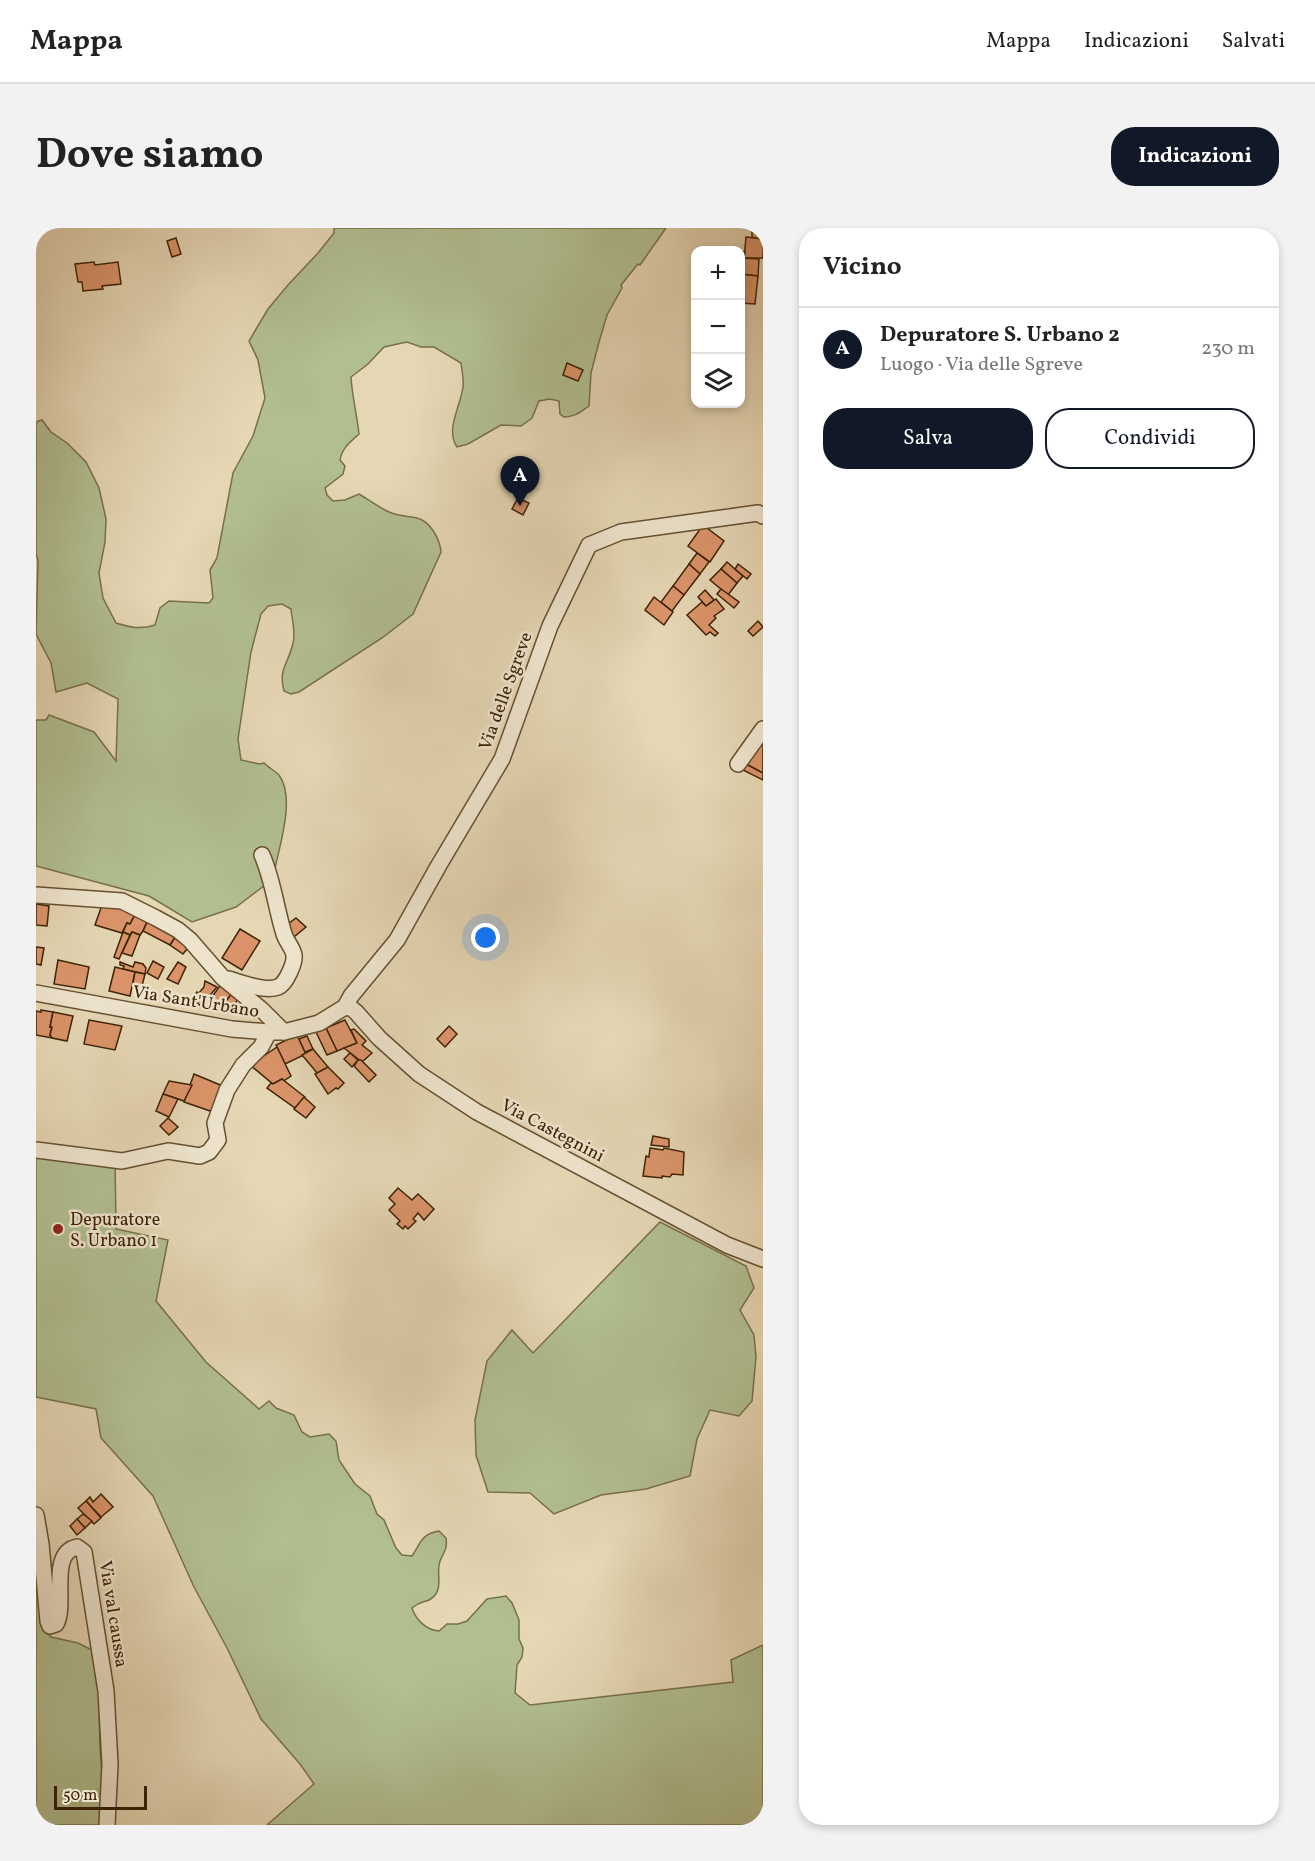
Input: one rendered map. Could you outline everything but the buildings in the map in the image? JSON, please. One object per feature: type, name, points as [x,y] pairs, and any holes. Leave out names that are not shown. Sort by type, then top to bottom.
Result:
[{"type":"street","name":"Via delle Sgreve","points":[[345,1007],[351,996],[397,940],[502,759],[550,626],[589,545],[621,532],[758,513],[763,516]]},
{"type":"street","points":[[738,764],[763,729]]},
{"type":"street","points":[[223,978],[257,987],[276,988],[283,984],[293,960],[294,953],[286,941],[270,875],[262,855]]},
{"type":"street","points":[[36,895],[122,901],[178,930],[190,940],[223,978],[262,1010],[276,1032],[243,1065],[227,1090],[214,1123],[218,1140],[209,1152],[200,1156],[168,1151],[122,1161],[36,1149]]},
{"type":"street","name":"Via Sant'Urbano","points":[[36,993],[232,1029],[276,1032],[319,1023],[345,1007]]},
{"type":"street","name":"Via Castegnini","points":[[345,1007],[356,1012],[379,1038],[419,1074],[477,1112],[727,1245],[763,1260]]},
{"type":"street","name":"Via val caussa","points":[[36,1515],[50,1626],[56,1624],[59,1618],[60,1573],[65,1554],[77,1546],[84,1552],[106,1691],[110,1764],[107,1825]]},
{"type":"green space","points":[[334,228],[666,228],[640,265],[638,264],[621,285],[622,288],[607,315],[599,342],[591,373],[589,406],[577,414],[564,417],[560,414],[559,401],[550,399],[539,401],[532,418],[521,426],[501,425],[468,444],[457,447],[453,425],[463,387],[461,363],[434,347],[421,347],[407,342],[384,347],[368,364],[351,377],[359,434],[343,452],[340,460],[345,466],[343,474],[325,488],[327,495],[333,501],[345,500],[359,494],[389,512],[422,520],[434,531],[441,552],[413,614],[382,638],[299,692],[291,694],[284,691],[282,683],[283,671],[294,639],[291,609],[282,604],[268,606],[261,614],[251,652],[238,739],[241,760],[264,763],[279,775],[284,785],[286,812],[273,879],[236,907],[192,922],[149,896],[36,866],[36,720],[46,720],[49,715],[94,732],[116,761],[118,699],[87,683],[56,692],[51,663],[36,634],[38,560],[36,554],[36,422],[42,420],[51,432],[67,443],[86,462],[99,488],[106,519],[105,542],[99,573],[103,598],[116,623],[150,627],[155,625],[160,608],[169,601],[209,603],[213,598],[210,570],[217,558],[233,473],[253,436],[265,398],[258,360],[249,341],[268,309],[318,253],[334,233]]},
{"type":"green space","points":[[36,1146],[115,1158],[116,1229],[168,1240],[156,1301],[206,1362],[259,1409],[269,1401],[276,1408],[294,1415],[302,1432],[310,1437],[329,1434],[336,1441],[339,1460],[355,1484],[370,1496],[377,1514],[384,1520],[396,1548],[402,1555],[412,1556],[422,1540],[433,1532],[439,1531],[446,1538],[446,1547],[439,1565],[437,1593],[429,1600],[412,1608],[422,1624],[439,1631],[447,1624],[467,1621],[487,1599],[506,1596],[512,1603],[519,1620],[519,1639],[523,1648],[522,1657],[517,1665],[515,1693],[530,1705],[733,1682],[731,1660],[763,1645],[763,1825],[267,1825],[314,1784],[261,1719],[227,1648],[194,1587],[153,1496],[101,1438],[96,1409],[36,1397]]},
{"type":"green space","points":[[660,1222],[746,1266],[754,1288],[740,1310],[754,1335],[756,1357],[752,1401],[739,1416],[710,1410],[697,1439],[690,1476],[646,1489],[601,1495],[554,1514],[530,1493],[488,1492],[476,1455],[475,1420],[487,1361],[512,1330],[533,1353]]},
{"type":"green space","points":[[36,1542],[41,1625],[51,1637],[78,1643],[102,1655],[99,1705],[104,1799],[100,1825],[36,1825]]},
{"type":"place","name":"Depuratore S. Urbano 2","points":[[520,506]]},
{"type":"place","name":"Depuratore S. Urbano 1","points":[[58,1229]]}]
